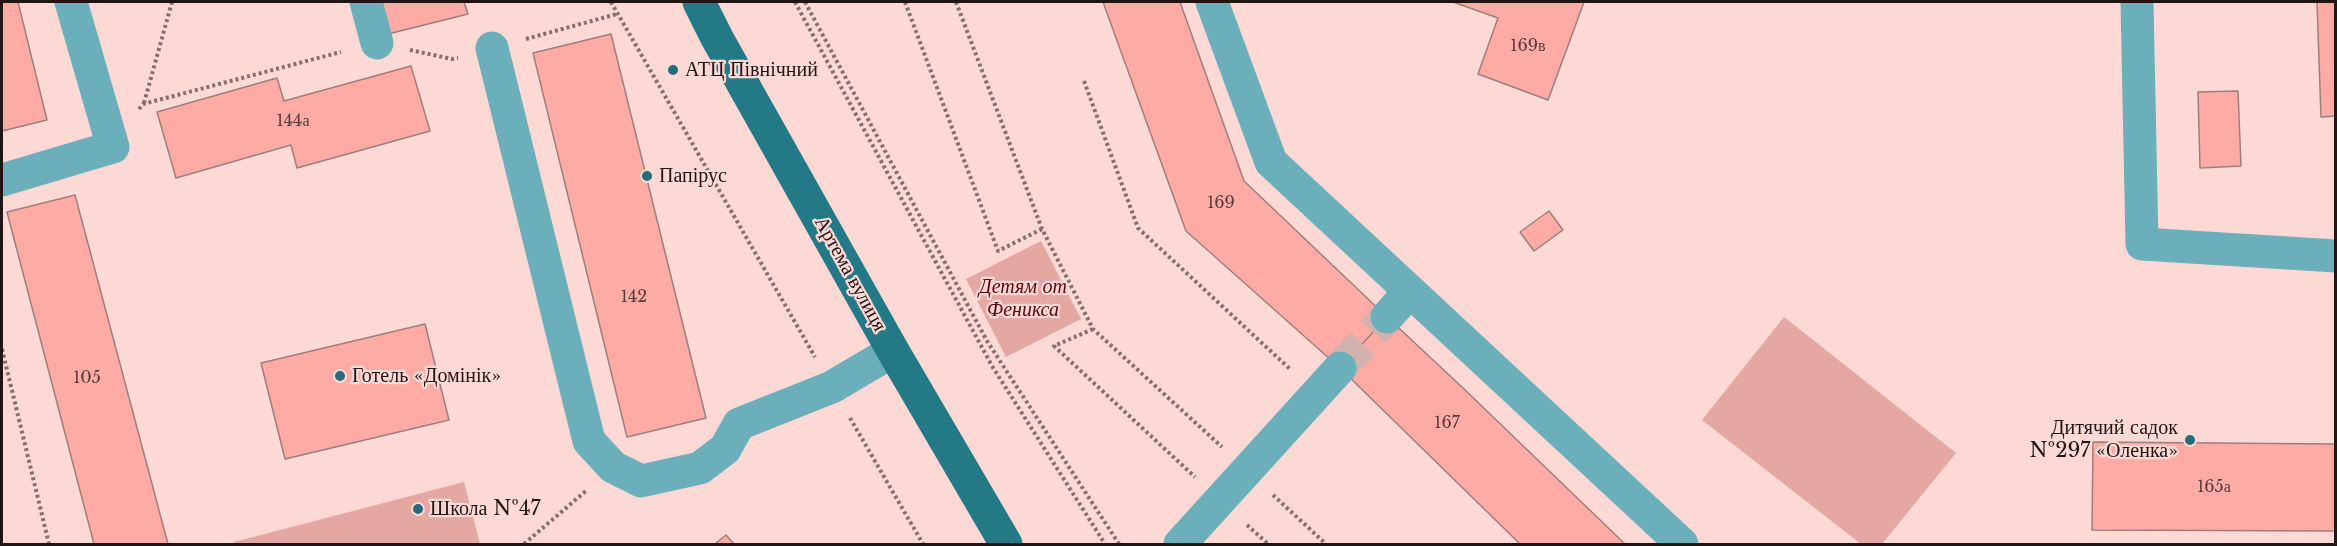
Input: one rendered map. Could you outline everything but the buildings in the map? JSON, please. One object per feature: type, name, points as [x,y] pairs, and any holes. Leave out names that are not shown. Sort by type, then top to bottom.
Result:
[{"type":"main road","name":"Артема вулиця","points":[[699,2],[893,351],[1006,544]]},
{"type":"lane","points":[[2,180],[113,147],[71,2]]},
{"type":"lane","points":[[366,2],[377,43]]},
{"type":"lane","points":[[1212,2],[1271,162],[1682,544]]},
{"type":"lane","points":[[2137,2],[2142,244],[2336,256]]},
{"type":"lane","points":[[492,48],[589,441],[614,467],[641,481],[700,468],[725,449],[739,424],[832,387],[893,351]]},
{"type":"lane","points":[[1387,317],[1410,291]]},
{"type":"lane","points":[[1180,544],[1340,369]]},
{"type":"path","points":[[143,104],[172,2]]},
{"type":"path","points":[[611,2],[923,544]]},
{"type":"path","points":[[795,2],[992,366],[1105,544]]},
{"type":"path","points":[[805,2],[987,341],[1119,544]]},
{"type":"path","points":[[905,2],[998,251],[1042,229]]},
{"type":"path","points":[[956,2],[1042,229],[1093,329],[1326,544]]},
{"type":"path","points":[[1084,81],[1138,228],[1316,394]]},
{"type":"path","points":[[1093,329],[1054,346],[1268,544]]},
{"type":"path","points":[[2,349],[49,544]]},
{"type":"path","points":[[524,544],[614,467]]},
{"type":"green space","name":"Детям от Феникса","points":[[1041,241],[1081,319],[1006,357],[966,279]]},
{"type":"green space","points":[[1784,317],[1956,453],[1882,544],[1861,544],[1702,420]]},
{"type":"green space","name":"Школа №47","points":[[464,482],[480,544],[235,544],[234,542]]},
{"type":"tunnel","points":[[1340,368],[1387,317]]},
{"type":"place","name":"АТЦ Північний","points":[[673,70]]},
{"type":"place","name":"Папірус","points":[[647,176]]},
{"type":"place","name":"Готель «Домінік»","points":[[340,376]]},
{"type":"place","name":"Дитячий садок №297 «Оленка»","points":[[2190,440]]},
{"type":"place","name":"Школа №47","points":[[418,509]]}]
